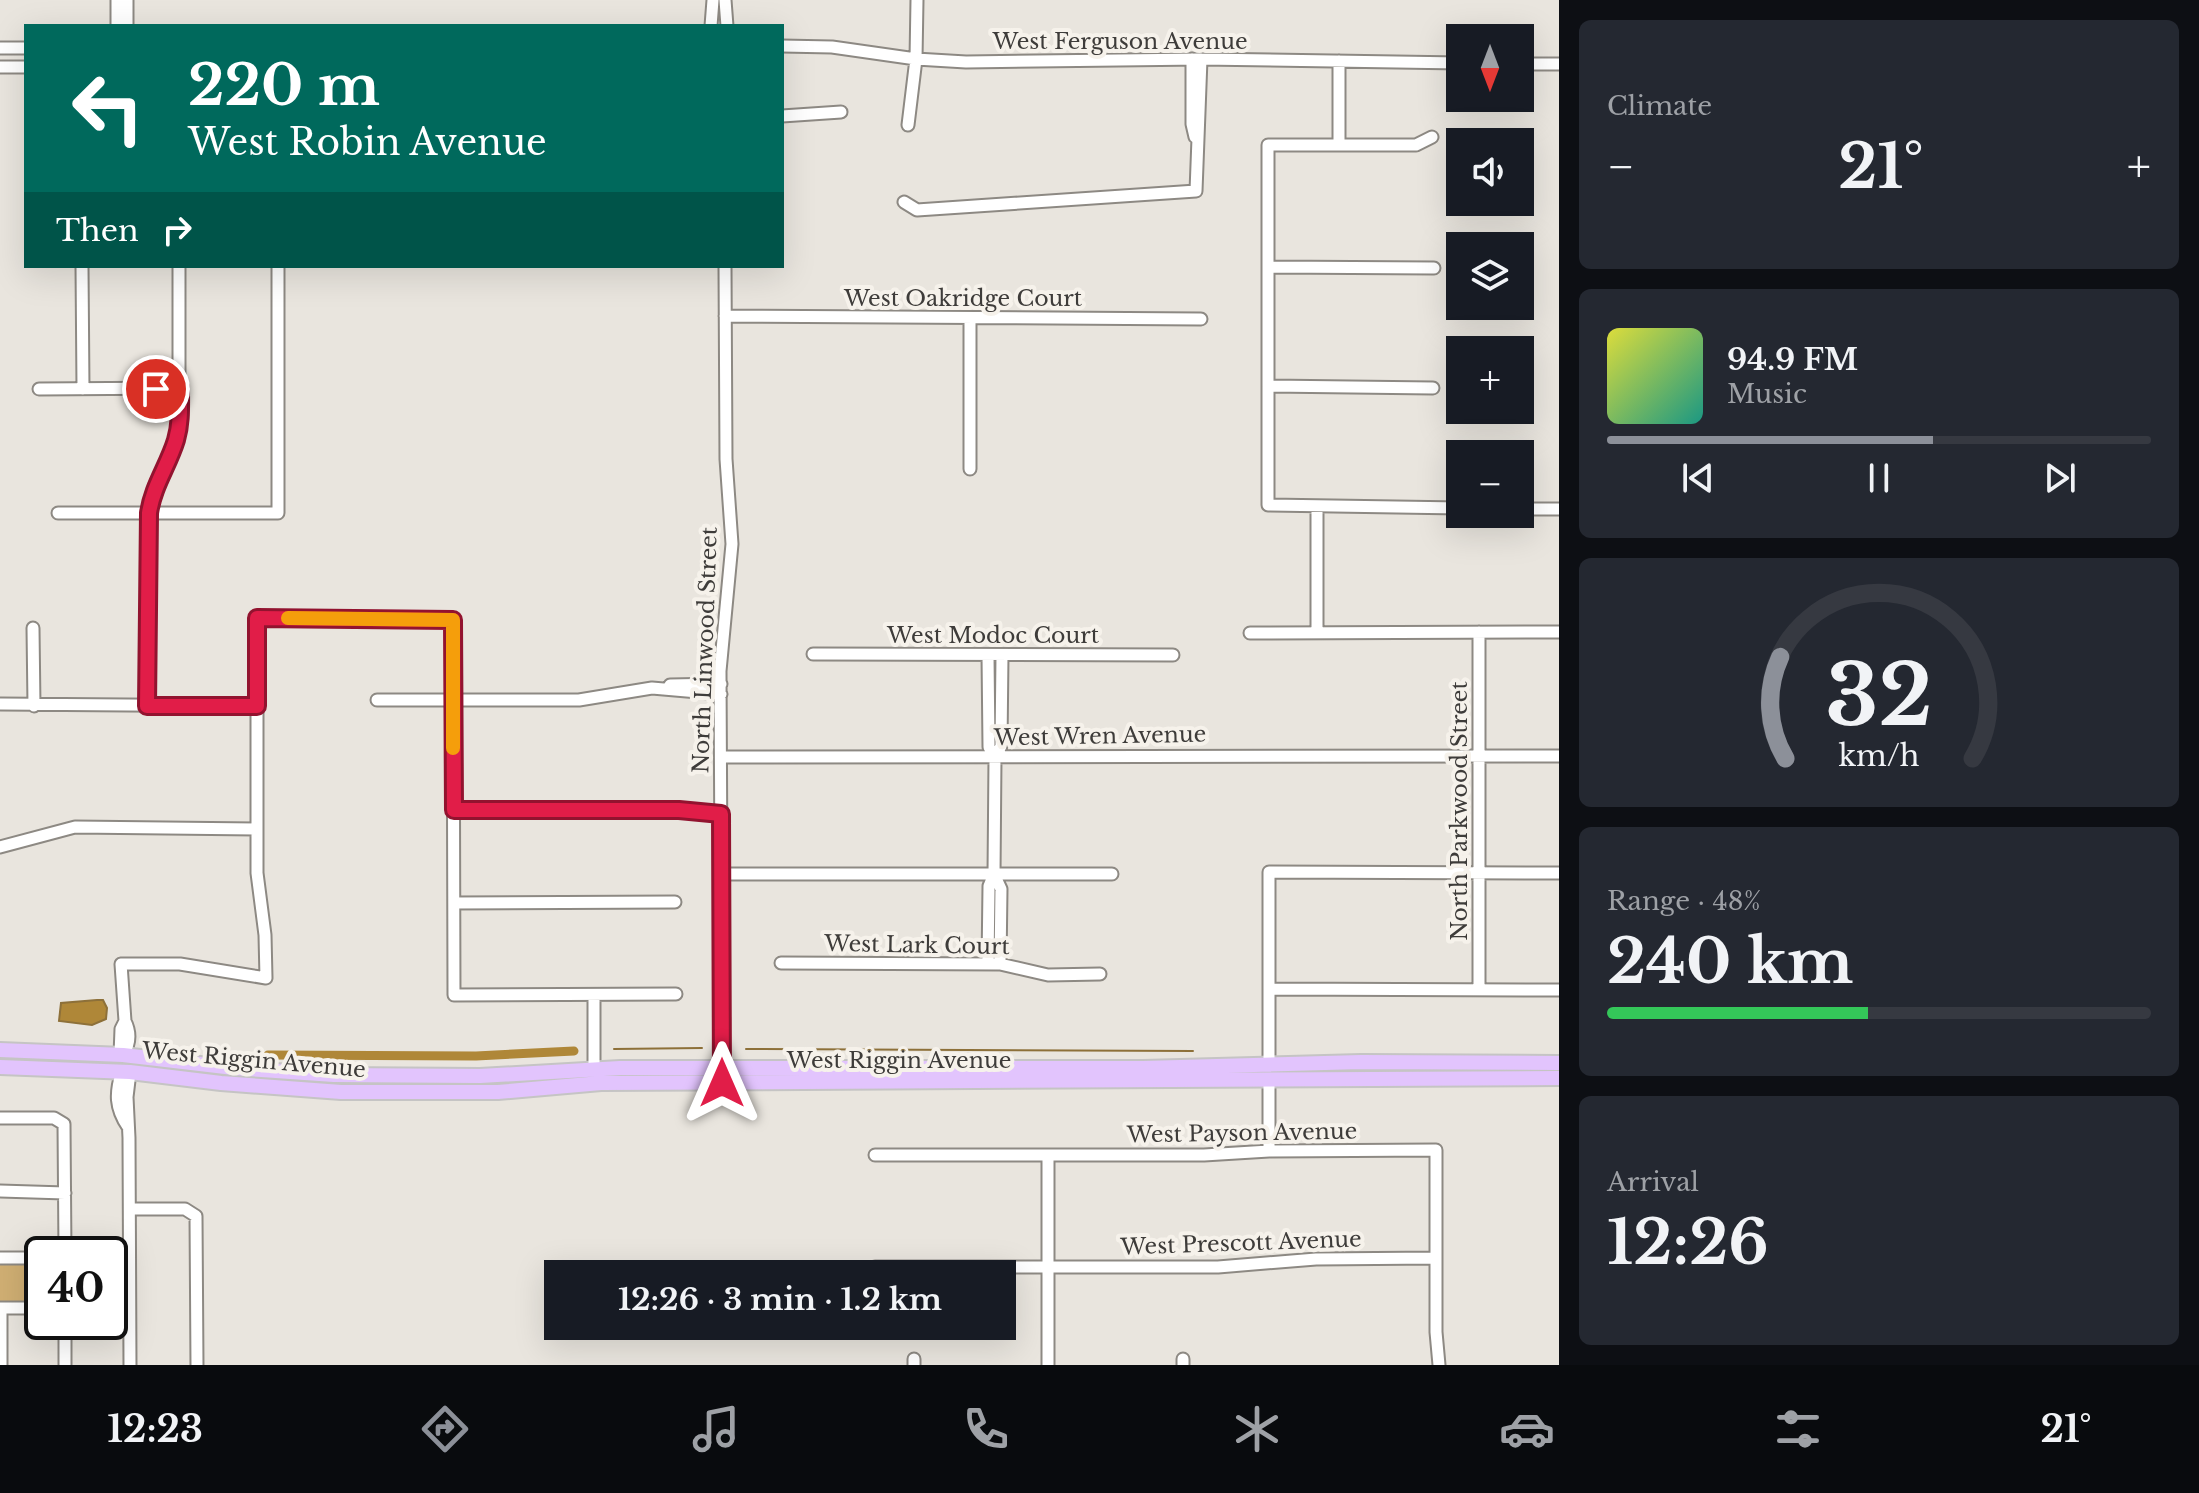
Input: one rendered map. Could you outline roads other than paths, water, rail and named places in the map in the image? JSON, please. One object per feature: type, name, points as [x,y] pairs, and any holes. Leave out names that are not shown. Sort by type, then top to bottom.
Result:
[{"type":"main road","name":"West Riggin Avenue","points":[[0,1050],[121,1055],[334,1075],[480,1076],[594,1068],[1143,1068],[1389,1062],[1559,1063]]},
{"type":"main road","points":[[17,1067],[40,1060],[111,1062],[121,1055]]},
{"type":"main road","points":[[1269,1081],[1277,1074],[1366,1069],[1389,1062]]},
{"type":"main road","points":[[1157,1081],[1171,1076],[1255,1074],[1269,1065]]},
{"type":"main road","points":[[126,1071],[129,1067],[143,1066],[211,1073],[234,1068]]},
{"type":"main road","name":"West Riggin Avenue","points":[[0,1067],[126,1071],[221,1083],[341,1092],[498,1092],[601,1083],[1559,1078]]},
{"type":"street","points":[[117,0],[117,24]]},
{"type":"street","points":[[127,0],[127,24]]},
{"type":"street","points":[[711,24],[713,0]]},
{"type":"street","points":[[725,0],[727,24]]},
{"type":"street","points":[[908,125],[916,59],[917,0]]},
{"type":"street","name":"West Ferguson Avenue","points":[[784,46],[841,48],[916,59],[1006,63],[1197,59],[1446,63]]},
{"type":"street","points":[[0,48],[24,48]]},
{"type":"street","points":[[904,202],[917,210],[1196,191],[1196,141],[1192,124],[1197,59]]},
{"type":"street","points":[[1339,61],[1339,145]]},
{"type":"street","points":[[1534,64],[1559,64]]},
{"type":"street","points":[[0,67],[24,67]]},
{"type":"street","points":[[784,116],[841,112]]},
{"type":"street","points":[[1432,137],[1416,145],[1268,145],[1268,505],[1446,508]]},
{"type":"street","points":[[1268,267],[1434,268]]},
{"type":"street","points":[[82,268],[83,389]]},
{"type":"street","points":[[147,706],[149,513],[155,485],[176,439],[180,388],[179,268]]},
{"type":"street","points":[[58,513],[278,513],[278,268]]},
{"type":"street","name":"North Linwood Street","points":[[722,1083],[721,689],[722,640],[732,544],[726,459],[725,268]]},
{"type":"street","name":"West Oakridge Court","points":[[725,316],[1201,319]]},
{"type":"street","points":[[970,318],[970,469]]},
{"type":"street","points":[[1268,386],[1433,388]]},
{"type":"street","points":[[39,389],[180,388]]},
{"type":"street","points":[[1317,506],[1317,632]]},
{"type":"street","points":[[1534,509],[1559,509]]},
{"type":"street","points":[[121,1055],[128,1047],[129,1029],[125,1021],[121,964],[187,965],[266,978],[264,928],[257,880],[257,618],[453,620],[454,995],[676,994]]},
{"type":"street","points":[[33,628],[34,706]]},
{"type":"street","name":"North Parkwood Street","points":[[1479,632],[1479,990]]},
{"type":"street","points":[[1250,633],[1559,632]]},
{"type":"street","name":"West Modoc Court","points":[[813,654],[1173,655]]},
{"type":"street","points":[[988,655],[989,747],[995,758]]},
{"type":"street","points":[[994,964],[989,886],[994,874],[995,758],[1001,746],[1002,655]]},
{"type":"street","points":[[377,700],[579,700],[676,684],[721,689]]},
{"type":"street","points":[[0,704],[257,706]]},
{"type":"street","name":"West Wren Avenue","points":[[721,757],[1559,756]]},
{"type":"street","points":[[454,810],[679,810],[721,814]]},
{"type":"street","points":[[0,847],[75,827],[257,829]]},
{"type":"street","points":[[1269,1065],[1269,872],[1559,873]]},
{"type":"street","points":[[721,874],[1112,874]]},
{"type":"street","points":[[454,903],[675,902]]},
{"type":"street","name":"West Lark Court","points":[[781,963],[994,964],[1048,975],[1100,974]]},
{"type":"street","points":[[1269,989],[1559,990]]},
{"type":"street","points":[[594,995],[594,1068]]},
{"type":"street","points":[[126,1071],[122,1106],[128,1128],[130,1365]]},
{"type":"street","points":[[1269,1081],[1269,1151]]},
{"type":"street","points":[[0,1118],[54,1118],[62,1121],[65,1127],[65,1236]]},
{"type":"street","name":"West Payson Avenue","points":[[875,1155],[1204,1155],[1269,1151],[1436,1150],[1436,1258]]},
{"type":"street","points":[[1048,1155],[1048,1365]]},
{"type":"street","points":[[0,1191],[65,1193]]},
{"type":"street","points":[[130,1209],[185,1209],[194,1212],[197,1220],[197,1365]]},
{"type":"street","points":[[0,1258],[24,1258]]},
{"type":"street","points":[[1436,1258],[1439,1365]]},
{"type":"street","name":"West Prescott Avenue","points":[[1016,1267],[1218,1267],[1316,1259],[1436,1258]]},
{"type":"street","points":[[1,1365],[1,1308],[24,1308]]},
{"type":"street","points":[[65,1340],[65,1365]]},
{"type":"waterway","points":[[614,1049],[702,1048]]},
{"type":"waterway","points":[[746,1049],[1193,1051]]},
{"type":"waterway","points":[[268,1055],[476,1056],[574,1051]]}]
